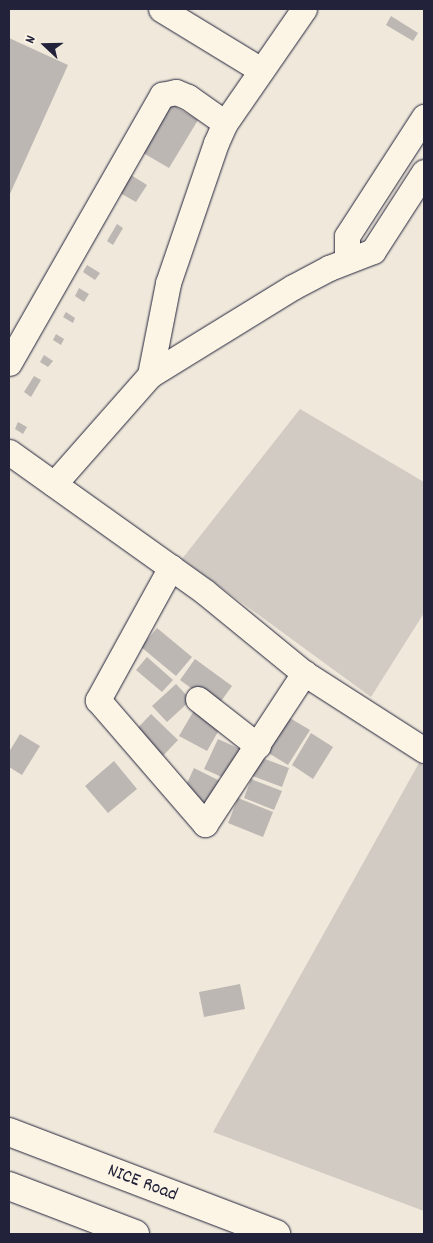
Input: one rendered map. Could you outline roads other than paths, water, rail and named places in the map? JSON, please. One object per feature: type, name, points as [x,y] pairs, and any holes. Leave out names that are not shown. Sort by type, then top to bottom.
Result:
[{"type":"highway","name":"NICE Road","points":[[9,1132],[276,1234]]},
{"type":"highway","points":[[9,1186],[135,1234]]},
{"type":"street","points":[[161,9],[261,70]]},
{"type":"street","points":[[150,374],[168,283],[225,123],[304,9]]},
{"type":"street","points":[[9,363],[162,95],[176,92],[188,97],[225,123]]},
{"type":"street","points":[[347,260],[347,236],[424,117]]},
{"type":"street","points":[[54,484],[150,374],[293,287],[347,260],[372,251],[424,172]]},
{"type":"street","points":[[9,452],[205,592],[304,673],[424,750]]},
{"type":"street","points":[[171,567],[98,700],[205,824],[258,746],[304,673]]},
{"type":"street","points":[[198,699],[258,746]]}]
